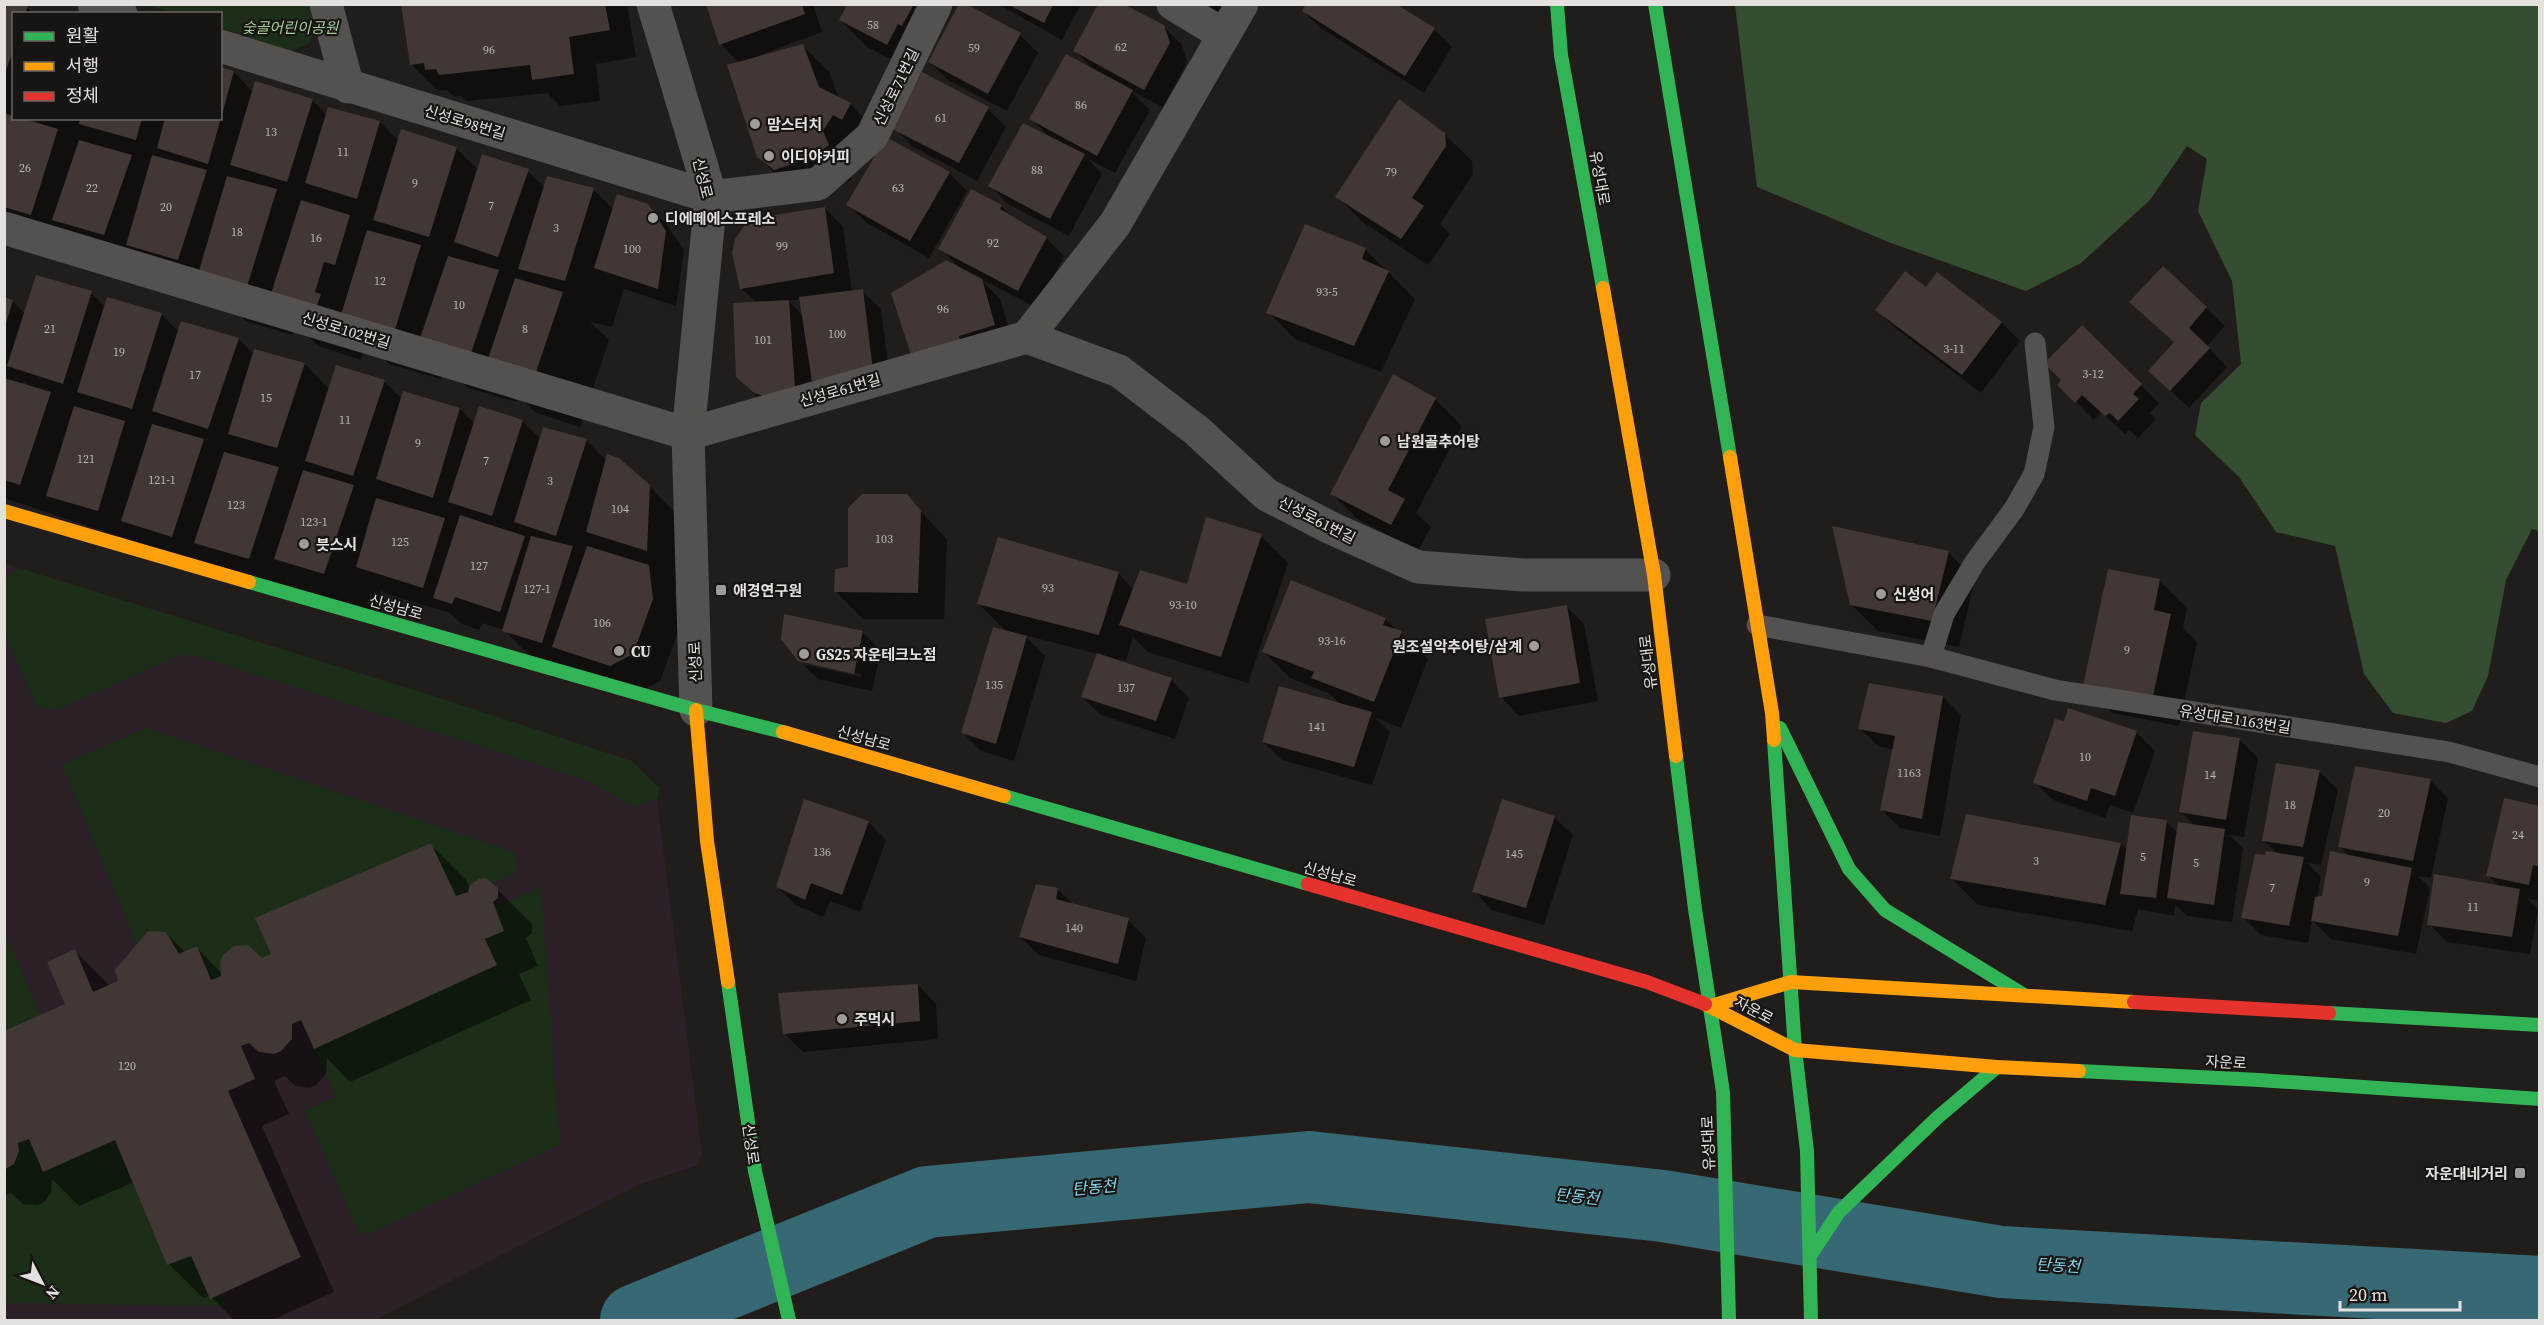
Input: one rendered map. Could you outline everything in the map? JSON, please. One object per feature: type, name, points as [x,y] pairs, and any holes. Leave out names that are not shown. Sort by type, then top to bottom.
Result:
[{"type":"street","points":[[94,4],[116,12]]},
{"type":"street","points":[[326,4],[348,87]]},
{"type":"street","name":"신성로","points":[[653,4],[711,197],[688,434],[696,710],[707,841],[755,1171],[789,1320]]},
{"type":"street","name":"신성로71번길","points":[[711,197],[818,184],[872,136],[936,4]]},
{"type":"street","points":[[1173,4],[1224,35]]},
{"type":"street","points":[[1027,337],[1115,224],[1242,4]]},
{"type":"street","name":"유성대로","points":[[1557,4],[1563,66],[1654,575],[1695,909],[1723,1092],[1729,1320]]},
{"type":"street","points":[[1655,4],[1772,713],[1795,1050],[1804,1101],[1812,1253],[1811,1320]]},
{"type":"street","name":"신성로98번길","points":[[222,47],[711,197]]},
{"type":"street","name":"신성로102번길","points":[[4,228],[688,434]]},
{"type":"street","name":"신성로61번길","points":[[688,434],[1027,337],[1119,372],[1196,430],[1267,495],[1331,528],[1418,567],[1523,575],[1654,575]]},
{"type":"street","name":"신성남로","points":[[4,512],[696,710],[797,736],[1647,982],[1711,1006]]},
{"type":"street","points":[[1772,713],[1850,869],[1885,910],[2026,996]]},
{"type":"street","name":"자운로","points":[[1711,1006],[1791,982],[2540,1025]]},
{"type":"street","name":"자운로","points":[[1711,1006],[1795,1050],[1997,1067],[2259,1080],[2540,1099]]},
{"type":"street","points":[[1812,1253],[1839,1212],[1938,1117],[1997,1067]]},
{"type":"lane","points":[[1930,657],[1944,614],[1975,562],[2014,509],[2034,474],[2044,427],[2035,343]]},
{"type":"lane","name":"유성대로1163번길","points":[[1757,625],[1930,657],[2055,690],[2449,753],[2540,777]]},
{"type":"shaded area","points":[[4,563],[632,761],[660,789],[657,799],[702,1154],[698,1165],[636,1186],[375,1320],[5,1320]]},
{"type":"green space","name":"숯골어린이공원","points":[[146,5],[311,5],[317,28],[308,44],[290,51],[222,28],[222,12],[171,12]]},
{"type":"green space","points":[[1735,5],[2539,5],[2539,531],[2532,529],[2506,580],[2488,676],[2472,711],[2446,723],[2393,713],[2364,674],[2335,546],[2276,532],[2239,477],[2195,435],[2201,403],[2241,364],[2232,281],[2198,211],[2207,159],[2187,146],[2150,200],[2081,263],[2026,291],[1891,243],[1757,187]]},
{"type":"green space","points":[[19,568],[437,697],[632,761],[660,789],[657,799],[634,807],[586,780],[197,656],[181,655],[57,710],[37,707],[5,635],[5,582],[12,572]]},
{"type":"green space","points":[[146,728],[515,852],[518,872],[444,903],[456,924],[541,887],[560,1145],[369,1234],[359,1233],[305,1111],[336,1097],[280,974],[170,1024],[62,765]]},
{"type":"green space","points":[[4,931],[90,1128],[133,1107],[226,1306],[5,1303]]},
{"type":"building","points":[[4,4],[28,6],[26,12],[12,12],[12,54],[5,73]]},
{"type":"building","points":[[401,4],[605,4],[610,30],[569,37],[574,74],[532,80],[530,65],[439,75],[436,69],[425,70],[424,63],[410,65]]},
{"type":"building","points":[[706,4],[802,4],[805,14],[719,45]]},
{"type":"building","points":[[842,4],[914,4],[902,26],[898,24],[887,45],[839,20],[846,7]]},
{"type":"building","points":[[959,4],[966,4],[1021,33],[988,94],[928,62]]},
{"type":"building","points":[[1098,4],[1123,4],[1164,25],[1170,43],[1144,90],[1073,51]]},
{"type":"building","points":[[1306,4],[1396,4],[1435,28],[1405,76],[1302,11]]},
{"type":"building","points":[[1009,5],[1053,5],[1044,23]]},
{"type":"building","points":[[803,44],[819,87],[851,103],[842,120],[833,115],[823,131],[829,145],[824,148],[826,153],[774,170],[757,157],[727,65]]},
{"type":"building","points":[[1066,54],[1133,90],[1097,156],[1029,119]]},
{"type":"building","points":[[222,68],[234,71],[222,114]]},
{"type":"building","points":[[922,72],[989,107],[959,163],[892,129]]},
{"type":"building","points":[[255,81],[313,99],[287,182],[230,165]]},
{"type":"building","points":[[1399,99],[1445,133],[1446,146],[1412,198],[1424,206],[1401,239],[1335,197]]},
{"type":"building","points":[[328,107],[380,121],[357,199],[305,183]]},
{"type":"building","points":[[6,114],[12,116],[12,120],[28,120],[58,129],[31,215],[4,207]]},
{"type":"building","points":[[80,120],[141,120],[136,140],[79,124]]},
{"type":"building","points":[[164,120],[220,120],[208,164],[157,148]]},
{"type":"building","points":[[1023,123],[1085,154],[1050,219],[988,186]]},
{"type":"building","points":[[401,129],[457,147],[429,237],[373,220]]},
{"type":"building","points":[[886,137],[950,172],[910,241],[846,205]]},
{"type":"building","points":[[79,140],[132,155],[104,235],[52,220]]},
{"type":"building","points":[[482,154],[529,169],[498,257],[454,242]]},
{"type":"building","points":[[152,155],[207,170],[178,260],[126,245]]},
{"type":"building","points":[[227,176],[277,189],[246,290],[198,274]]},
{"type":"building","points":[[547,176],[594,188],[565,281],[518,269]]},
{"type":"building","points":[[971,189],[1002,205],[1000,209],[1047,237],[1018,291],[938,249]]},
{"type":"building","points":[[617,194],[648,204],[666,231],[658,289],[594,268]]},
{"type":"building","points":[[301,200],[350,215],[335,265],[324,262],[315,292],[321,294],[314,314],[269,300]]},
{"type":"building","points":[[825,207],[834,273],[740,289],[732,253],[735,239],[749,219]]},
{"type":"building","points":[[1305,224],[1366,248],[1362,259],[1389,271],[1354,346],[1266,313]]},
{"type":"building","points":[[367,230],[421,245],[394,333],[340,318]]},
{"type":"building","points":[[448,256],[499,270],[470,356],[419,341]]},
{"type":"building","points":[[946,260],[982,279],[995,325],[959,336],[961,343],[912,358],[891,293]]},
{"type":"building","points":[[2163,266],[2207,307],[2189,328],[2210,348],[2170,391],[2148,371],[2174,342],[2129,302]]},
{"type":"building","points":[[1905,271],[1926,287],[1937,272],[2002,322],[1962,375],[1875,310]]},
{"type":"building","points":[[36,275],[92,291],[63,384],[7,366]]},
{"type":"building","points":[[515,278],[563,292],[533,381],[486,365]]},
{"type":"building","points":[[863,289],[873,371],[812,381],[799,297]]},
{"type":"building","points":[[4,297],[13,300],[5,327],[4,327]]},
{"type":"building","points":[[107,297],[162,313],[132,409],[77,392]]},
{"type":"building","points":[[789,300],[795,389],[763,396],[754,393],[736,377],[733,303]]},
{"type":"building","points":[[181,321],[239,338],[208,429],[152,411]]},
{"type":"building","points":[[2082,325],[2142,384],[2133,394],[2139,399],[2118,421],[2110,413],[2105,416],[2082,395],[2075,403],[2057,385],[2061,380],[2048,367],[2048,359]]},
{"type":"building","points":[[254,349],[305,363],[277,448],[228,434]]},
{"type":"building","points":[[336,365],[385,380],[353,476],[305,461]]},
{"type":"building","points":[[1393,374],[1436,398],[1388,490],[1405,499],[1391,525],[1330,494]]},
{"type":"building","points":[[4,378],[51,392],[20,485],[4,480]]},
{"type":"building","points":[[403,391],[460,408],[433,498],[376,479]]},
{"type":"building","points":[[74,406],[125,421],[98,511],[46,496]]},
{"type":"building","points":[[479,406],[523,420],[492,516],[448,502]]},
{"type":"building","points":[[152,424],[204,439],[172,537],[121,521]]},
{"type":"building","points":[[543,427],[587,439],[556,536],[514,522]]},
{"type":"building","points":[[224,452],[279,467],[249,559],[194,543]]},
{"type":"building","points":[[607,454],[619,458],[650,485],[647,551],[586,532]]},
{"type":"building","points":[[303,470],[354,485],[324,574],[274,559]]},
{"type":"building","points":[[862,494],[907,494],[921,511],[918,593],[834,592],[835,569],[848,567],[848,508]]},
{"type":"building","points":[[376,498],[445,518],[423,588],[356,567]]},
{"type":"building","points":[[460,515],[525,536],[500,612],[455,597],[452,604],[433,598]]},
{"type":"building","points":[[1206,517],[1262,534],[1221,657],[1119,625],[1140,570],[1187,584]]},
{"type":"building","points":[[1832,526],[1949,551],[1932,621],[1850,605]]},
{"type":"building","points":[[531,536],[573,546],[542,643],[502,631]]},
{"type":"building","points":[[998,537],[1119,572],[1099,635],[977,604]]},
{"type":"building","points":[[587,546],[649,565],[653,599],[633,654],[610,666],[552,647]]},
{"type":"building","points":[[2108,569],[2160,579],[2154,610],[2171,614],[2152,700],[2083,686]]},
{"type":"building","points":[[1291,580],[1386,618],[1383,625],[1402,631],[1374,702],[1311,678],[1314,672],[1262,652]]},
{"type":"building","points":[[1567,605],[1580,683],[1499,698],[1485,619]]},
{"type":"building","points":[[784,614],[863,631],[854,674],[798,661],[781,639]]},
{"type":"building","points":[[993,627],[1027,636],[996,744],[961,733]]},
{"type":"building","points":[[1097,653],[1172,678],[1156,721],[1081,697]]},
{"type":"building","points":[[1869,683],[1943,696],[1922,819],[1880,810],[1895,736],[1858,729]]},
{"type":"building","points":[[1279,686],[1372,712],[1354,767],[1262,742]]},
{"type":"building","points":[[2068,708],[2137,731],[2115,796],[2091,788],[2087,801],[2033,783],[2055,719],[2064,721]]},
{"type":"building","points":[[2193,731],[2240,738],[2226,820],[2179,812]]},
{"type":"building","points":[[2276,763],[2320,770],[2303,847],[2262,841]]},
{"type":"building","points":[[2355,766],[2431,779],[2413,861],[2338,847]]},
{"type":"building","points":[[2504,798],[2540,806],[2540,867],[2533,865],[2529,885],[2486,876]]},
{"type":"building","points":[[804,799],[869,821],[842,895],[811,883],[805,900],[776,887]]},
{"type":"building","points":[[1502,799],[1555,816],[1526,908],[1472,892]]},
{"type":"building","points":[[1966,814],[2121,843],[2105,905],[1950,879]]},
{"type":"building","points":[[2131,815],[2167,820],[2156,898],[2120,894]]},
{"type":"building","points":[[2178,822],[2225,829],[2214,905],[2167,898]]},
{"type":"building","points":[[431,843],[456,896],[468,892],[470,885],[479,879],[486,878],[498,888],[498,898],[493,902],[504,931],[485,939],[497,965],[314,1049],[301,1020],[292,1024],[292,1039],[281,1051],[274,1054],[259,1052],[249,1043],[241,1046],[255,1079],[228,1091],[301,1257],[210,1299],[191,1256],[167,1265],[115,1140],[43,1172],[29,1139],[18,1143],[19,1151],[14,1164],[4,1170],[4,1031],[65,1004],[47,962],[75,949],[93,992],[118,981],[115,970],[148,931],[166,932],[179,954],[197,946],[211,980],[221,976],[220,961],[223,955],[234,946],[248,945],[262,958],[271,954],[255,918]]},
{"type":"building","points":[[2266,851],[2304,857],[2289,926],[2241,918],[2255,854],[2265,855]]},
{"type":"building","points":[[2330,851],[2412,868],[2398,936],[2311,921],[2315,897],[2322,896]]},
{"type":"building","points":[[2434,874],[2520,889],[2512,937],[2427,925]]},
{"type":"building","points":[[1036,884],[1058,888],[1056,899],[1129,918],[1118,964],[1019,937]]},
{"type":"building","points":[[918,984],[920,1021],[783,1034],[778,993]]},
{"type":"waterway","name":"탄동천","points":[[636,1320],[927,1202],[1309,1167],[1663,1206],[2001,1262],[2540,1292]]},
{"type":"traffic: fast","points":[[1557,4],[1561,55],[1603,288]]},
{"type":"traffic: fast","points":[[1655,4],[1730,457]]},
{"type":"traffic: fast","points":[[249,582],[696,710],[783,732]]},
{"type":"traffic: fast","points":[[1780,728],[1849,869],[1885,910],[2024,995]]},
{"type":"traffic: fast","points":[[1774,740],[1795,1050],[1807,1151],[1811,1320]]},
{"type":"traffic: fast","points":[[1676,756],[1695,909],[1723,1092],[1729,1320]]},
{"type":"traffic: fast","points":[[1004,796],[1308,884]]},
{"type":"traffic: fast","points":[[728,982],[755,1171],[789,1320]]},
{"type":"traffic: fast","points":[[2329,1013],[2540,1025]]},
{"type":"traffic: fast","points":[[1812,1253],[1839,1212],[1938,1117],[1997,1067]]},
{"type":"traffic: fast","points":[[2079,1071],[2259,1080],[2540,1099]]},
{"type":"traffic: slow","points":[[1603,288],[1654,575],[1676,756]]},
{"type":"traffic: slow","points":[[1730,457],[1772,713],[1774,740]]},
{"type":"traffic: slow","points":[[4,511],[249,582]]},
{"type":"traffic: slow","points":[[696,710],[707,841],[728,982]]},
{"type":"traffic: slow","points":[[783,732],[1004,796]]},
{"type":"traffic: slow","points":[[1711,1006],[1791,982],[2134,1002]]},
{"type":"traffic: slow","points":[[1705,1004],[1795,1050],[1997,1067],[2079,1071]]},
{"type":"traffic: jam","points":[[1308,884],[1647,982],[1705,1004]]},
{"type":"traffic: jam","points":[[2134,1002],[2329,1013]]},
{"type":"place","name":"맘스터치","points":[[755,124]]},
{"type":"place","name":"이디야커피","points":[[769,156]]},
{"type":"place","name":"디에떼에스프레소","points":[[653,218]]},
{"type":"place","name":"남원골추어탕","points":[[1385,441]]},
{"type":"place","name":"븟스시","points":[[304,544]]},
{"type":"place","name":"애경연구원","points":[[721,590]]},
{"type":"place","name":"신성어","points":[[1881,594]]},
{"type":"place","name":"원조설악추어탕/삼계","points":[[1534,646]]},
{"type":"place","name":"CU","points":[[619,651]]},
{"type":"place","name":"GS25 자운테크노점","points":[[804,654]]},
{"type":"place","name":"주먹시","points":[[842,1019]]},
{"type":"place","name":"자운대네거리","points":[[2520,1173]]}]
